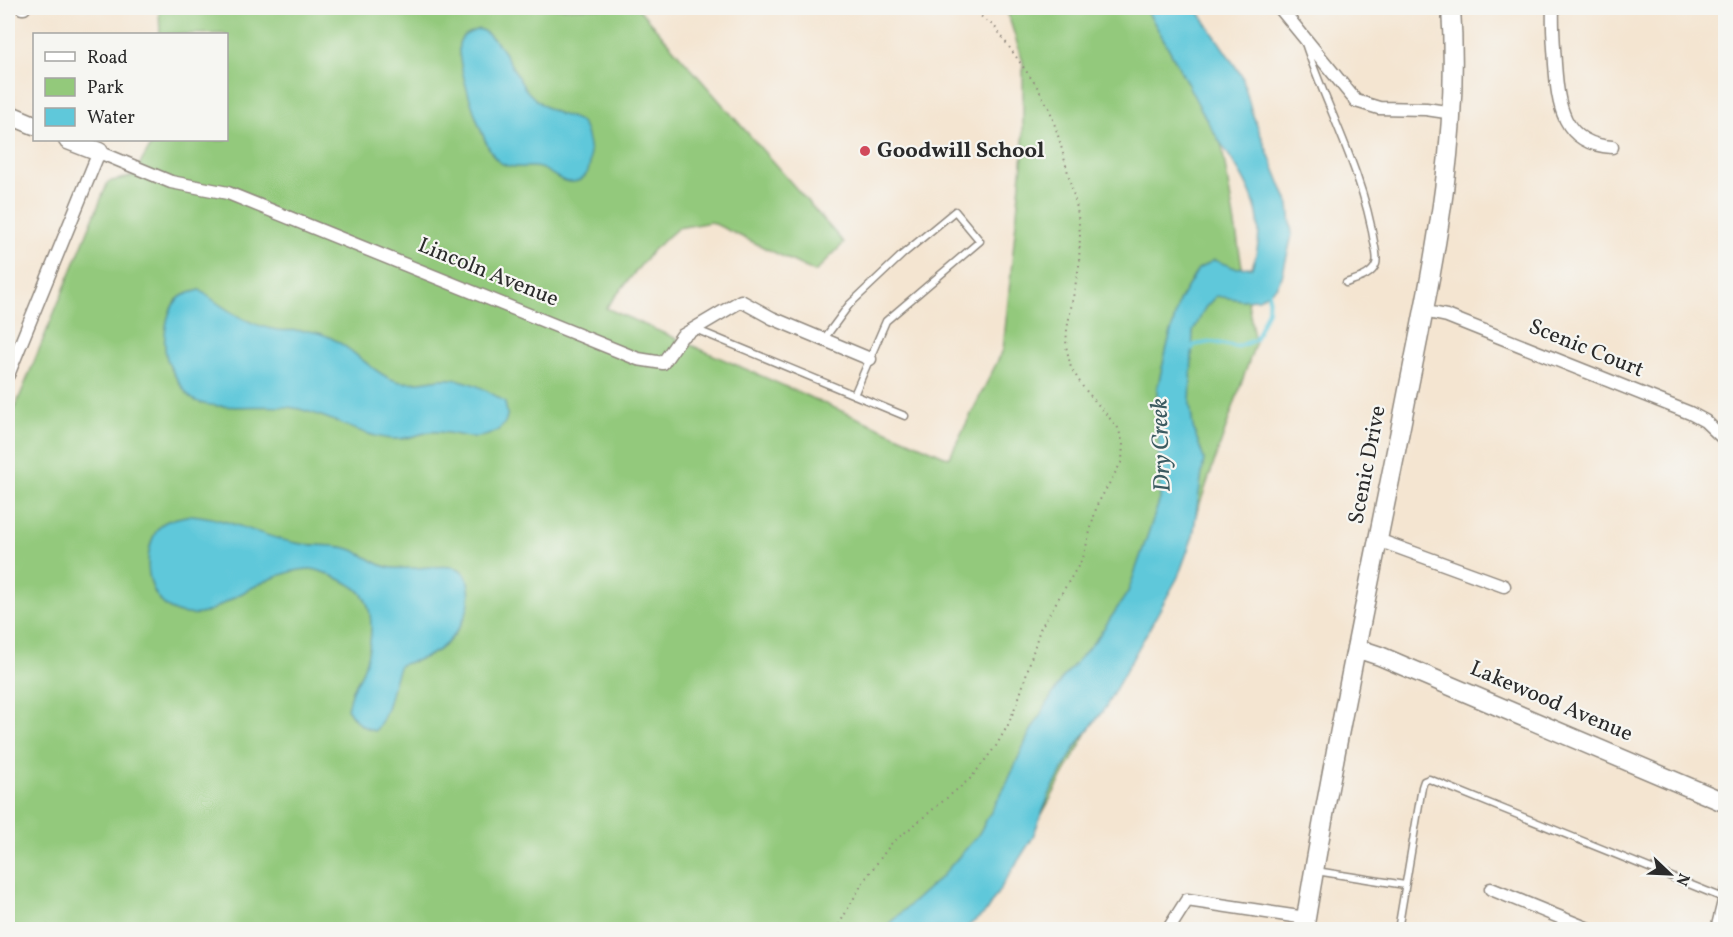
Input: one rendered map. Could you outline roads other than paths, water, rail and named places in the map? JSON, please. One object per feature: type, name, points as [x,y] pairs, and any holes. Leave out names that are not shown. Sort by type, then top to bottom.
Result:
[{"type":"main road","name":"Scenic Drive","points":[[1305,924],[1356,648],[1441,220],[1453,112],[1455,56],[1451,8]]},
{"type":"main road","points":[[8,114],[33,126]]},
{"type":"main road","name":"Lincoln Avenue","points":[[71,141],[99,152]]},
{"type":"main road","name":"Lakewood Avenue","points":[[1356,648],[1380,656],[1725,803]]},
{"type":"street","points":[[1280,8],[1356,101],[1379,108],[1453,112]]},
{"type":"street","points":[[1553,8],[1558,98],[1563,115],[1571,129],[1582,140],[1598,146],[1612,147]]},
{"type":"street","points":[[8,375],[99,152]]},
{"type":"street","name":"Lincoln Avenue","points":[[99,152],[171,182],[228,193],[638,359],[663,363],[682,336],[741,301],[772,318],[870,359]]},
{"type":"street","name":"Scenic Court","points":[[1423,311],[1447,316],[1690,413],[1712,427],[1725,441]]},
{"type":"street","points":[[1378,540],[1504,586]]},
{"type":"street","points":[[1491,889],[1591,930]]},
{"type":"street","points":[[1718,930],[1725,897]]},
{"type":"street","points":[[1168,930],[1187,900],[1305,924]]},
{"type":"lane","points":[[1302,34],[1319,85],[1347,147],[1371,225],[1377,262],[1373,270],[1346,283]]},
{"type":"lane","points":[[824,339],[849,305],[903,254],[955,211],[980,241],[886,321],[854,395]]},
{"type":"lane","points":[[694,329],[905,416]]},
{"type":"lane","points":[[1398,930],[1422,787],[1424,781],[1429,779],[1725,897]]},
{"type":"lane","points":[[1315,871],[1405,885]]},
{"type":"water","points":[[1145,8],[1196,8],[1242,76],[1252,113],[1289,205],[1292,235],[1282,277],[1276,287],[1259,299],[1242,300],[1216,296],[1205,308],[1193,332],[1190,404],[1193,427],[1204,459],[1193,536],[1178,577],[1105,708],[1076,746],[1050,793],[1032,839],[985,913],[964,929],[883,929],[941,877],[978,835],[1007,783],[1029,734],[1061,680],[1098,637],[1128,592],[1160,499],[1157,389],[1179,301],[1198,269],[1214,260],[1235,268],[1252,267],[1256,254],[1259,241],[1258,220],[1249,189],[1209,124]]},
{"type":"water","points":[[479,29],[488,34],[501,48],[522,84],[536,100],[552,111],[575,119],[582,124],[587,136],[590,163],[582,179],[566,181],[538,168],[505,165],[491,152],[478,123],[459,54],[459,44],[462,38]]},
{"type":"water","points":[[200,290],[246,320],[266,328],[311,331],[331,338],[391,379],[410,383],[450,379],[475,385],[505,402],[507,414],[505,422],[498,430],[482,436],[471,437],[435,432],[394,439],[369,434],[294,408],[200,403],[191,398],[171,368],[167,359],[165,334],[168,316],[176,301],[188,293]]},
{"type":"water","points":[[191,515],[231,523],[296,543],[344,547],[387,567],[453,567],[462,571],[468,580],[468,607],[454,636],[438,650],[423,658],[400,665],[380,723],[375,731],[365,728],[358,723],[347,708],[352,690],[364,667],[369,647],[370,617],[361,592],[348,583],[311,569],[291,572],[270,580],[201,614],[180,613],[168,608],[159,599],[149,575],[150,548],[154,535],[161,525]]},
{"type":"waterway","name":"Dry Creek","points":[[1192,349],[1194,345],[1213,342],[1236,347],[1255,340],[1268,310],[1269,288]]},
{"type":"place","name":"Goodwill School","points":[[865,151]]}]
